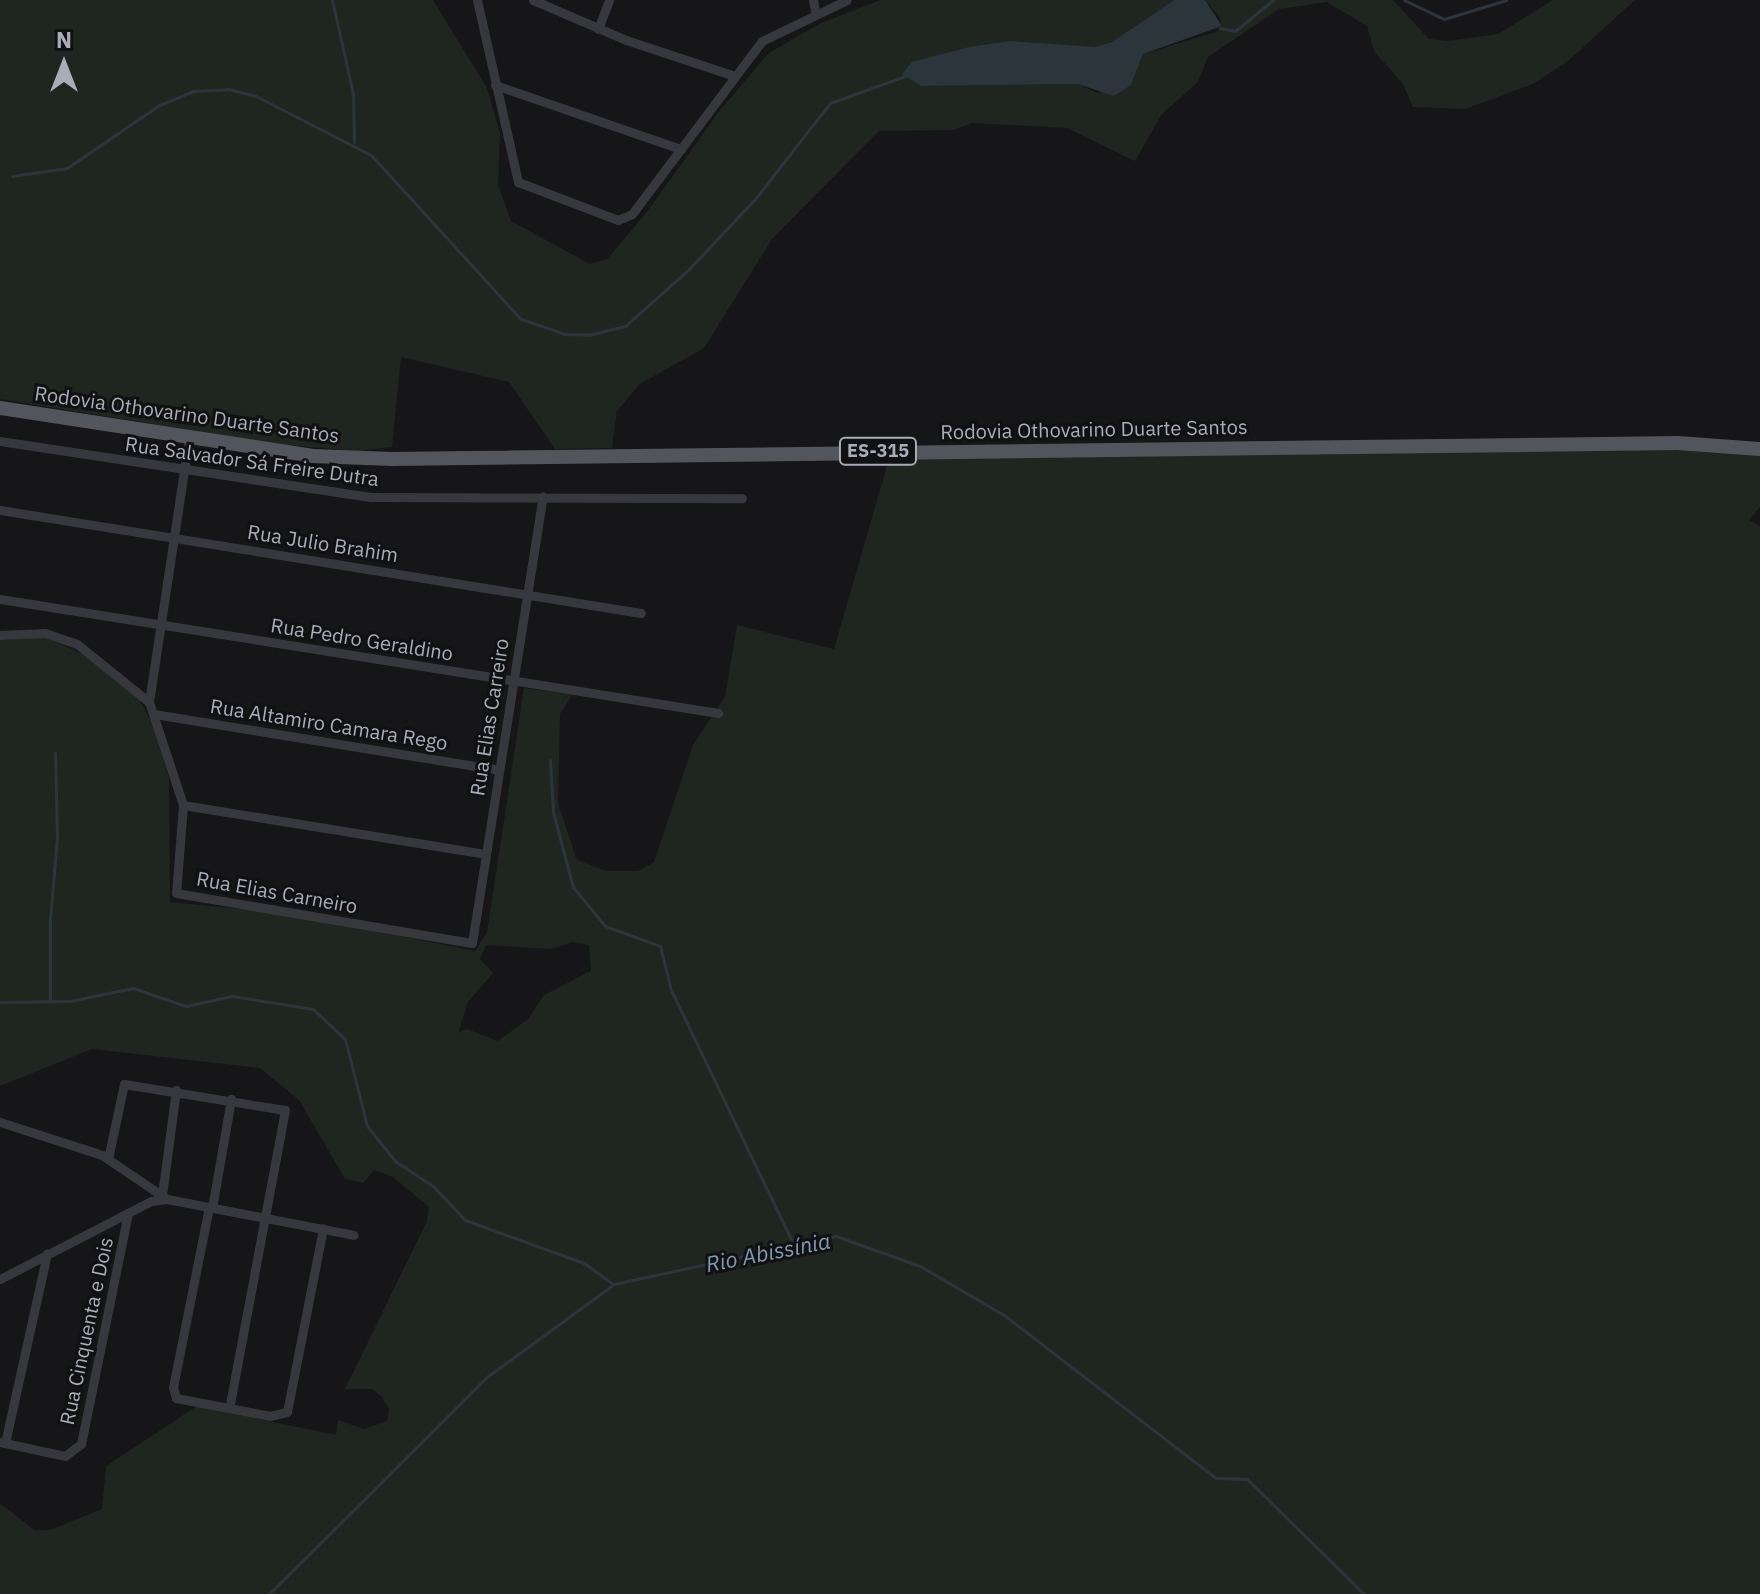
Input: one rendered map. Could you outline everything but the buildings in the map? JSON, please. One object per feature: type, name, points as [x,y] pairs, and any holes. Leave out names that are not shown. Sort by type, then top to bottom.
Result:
[{"type":"main road","name":"Rodovia Othovarino Duarte Santos","points":[[0,408],[313,456],[392,459],[1678,443],[1760,449]]},
{"type":"street","points":[[477,0],[518,182],[613,220],[632,214],[762,41],[847,0]]},
{"type":"street","points":[[533,0],[598,29],[735,76]]},
{"type":"street","points":[[598,29],[609,0]]},
{"type":"street","points":[[813,0],[816,15]]},
{"type":"street","points":[[495,85],[681,149]]},
{"type":"street","points":[[149,702],[189,437]]},
{"type":"street","name":"Rua Salvador Sá Freire Dutra","points":[[0,441],[184,473],[372,497],[742,498]]},
{"type":"street","name":"Rua Elias Carreiro","points":[[472,943],[543,497]]},
{"type":"street","name":"Rua Julio Brahim","points":[[0,510],[641,613]]},
{"type":"street","name":"Rua Pedro Geraldino","points":[[0,599],[718,713]]},
{"type":"street","points":[[0,635],[45,633],[77,644],[149,702]]},
{"type":"street","name":"Rua Elias Carneiro","points":[[149,702],[183,805],[176,893],[472,943]]},
{"type":"street","name":"Rua Altamiro Camara Rego","points":[[154,714],[498,770]]},
{"type":"street","points":[[183,805],[485,854]]},
{"type":"street","points":[[108,1159],[124,1084],[285,1110],[229,1408]]},
{"type":"street","points":[[165,1197],[176,1090]]},
{"type":"street","points":[[231,1099],[173,1392],[176,1398],[270,1416],[287,1412],[323,1229]]},
{"type":"street","points":[[0,1122],[108,1159],[165,1197],[354,1235]]},
{"type":"street","points":[[0,1279],[165,1197]]},
{"type":"street","name":"Rua Cinquenta e Dois","points":[[2,1442],[73,1454],[81,1444],[128,1213]]},
{"type":"street","points":[[2,1442],[47,1254]]},
{"type":"shaded area","points":[[0,0],[433,0],[487,88],[500,134],[498,185],[511,221],[590,264],[607,259],[646,213],[721,109],[769,53],[819,24],[880,0],[1174,0],[1112,42],[1095,47],[956,50],[922,86],[1078,84],[1097,93],[1131,85],[1143,54],[1216,32],[1222,26],[1219,16],[1205,0],[1393,0],[1429,39],[1448,41],[1498,34],[1553,0],[1635,0],[1568,61],[1533,84],[1465,109],[1413,107],[1403,84],[1374,51],[1367,26],[1327,2],[1279,9],[1208,57],[1198,82],[1162,114],[1135,161],[1067,128],[972,123],[954,130],[879,131],[772,239],[704,348],[640,384],[617,411],[612,448],[555,449],[509,382],[401,357],[392,447],[357,451],[276,444],[0,399]]},
{"type":"shaded area","points":[[1174,0],[1205,0],[1222,26],[1143,54],[1131,85],[1114,96],[1078,84],[922,86],[902,74],[912,62],[969,47],[1010,41],[1095,47],[1112,42]]},
{"type":"shaded area","points":[[1701,447],[1760,453],[1760,507],[1749,520],[1760,526],[1760,1594],[0,1594],[0,1503],[34,1530],[50,1530],[102,1509],[106,1466],[197,1406],[336,1435],[338,1420],[364,1429],[387,1421],[389,1409],[382,1397],[372,1389],[345,1389],[427,1221],[429,1207],[393,1177],[374,1170],[363,1183],[345,1179],[299,1100],[260,1068],[92,1049],[0,1086],[0,640],[46,637],[82,654],[138,697],[153,725],[169,778],[170,902],[290,914],[475,951],[487,932],[524,688],[572,695],[560,714],[558,803],[577,860],[607,871],[638,871],[654,862],[693,745],[725,697],[737,625],[834,649],[889,459]],"holes":[[[572,942],[589,945],[591,971],[544,995],[528,1019],[498,1041],[467,1029],[458,1033],[468,1002],[493,973],[480,959],[486,945],[551,949]]]},
{"type":"waterway","points":[[332,0],[353,94],[354,142]]},
{"type":"waterway","points":[[1220,28],[1235,31],[1273,0]]},
{"type":"waterway","points":[[1404,0],[1444,19],[1506,0]]},
{"type":"waterway","points":[[12,176],[67,168],[159,105],[194,91],[228,89],[256,96],[371,155],[521,319],[565,334],[589,335],[625,326],[689,269],[755,199],[830,103],[905,76]]},
{"type":"waterway","points":[[50,1001],[50,919],[57,838],[55,753]]},
{"type":"waterway","points":[[550,760],[553,812],[573,887],[605,926],[660,946],[671,990],[793,1243]]},
{"type":"waterway","points":[[0,1002],[70,1001],[133,988],[186,1006],[232,996],[313,1009],[345,1039],[367,1126],[395,1161],[433,1186],[465,1220],[584,1263],[613,1284]]},
{"type":"waterway","name":"Rio Abissínia","points":[[269,1594],[488,1376],[614,1284],[836,1236],[920,1266],[1004,1315],[1216,1478],[1247,1479],[1364,1594]]}]
